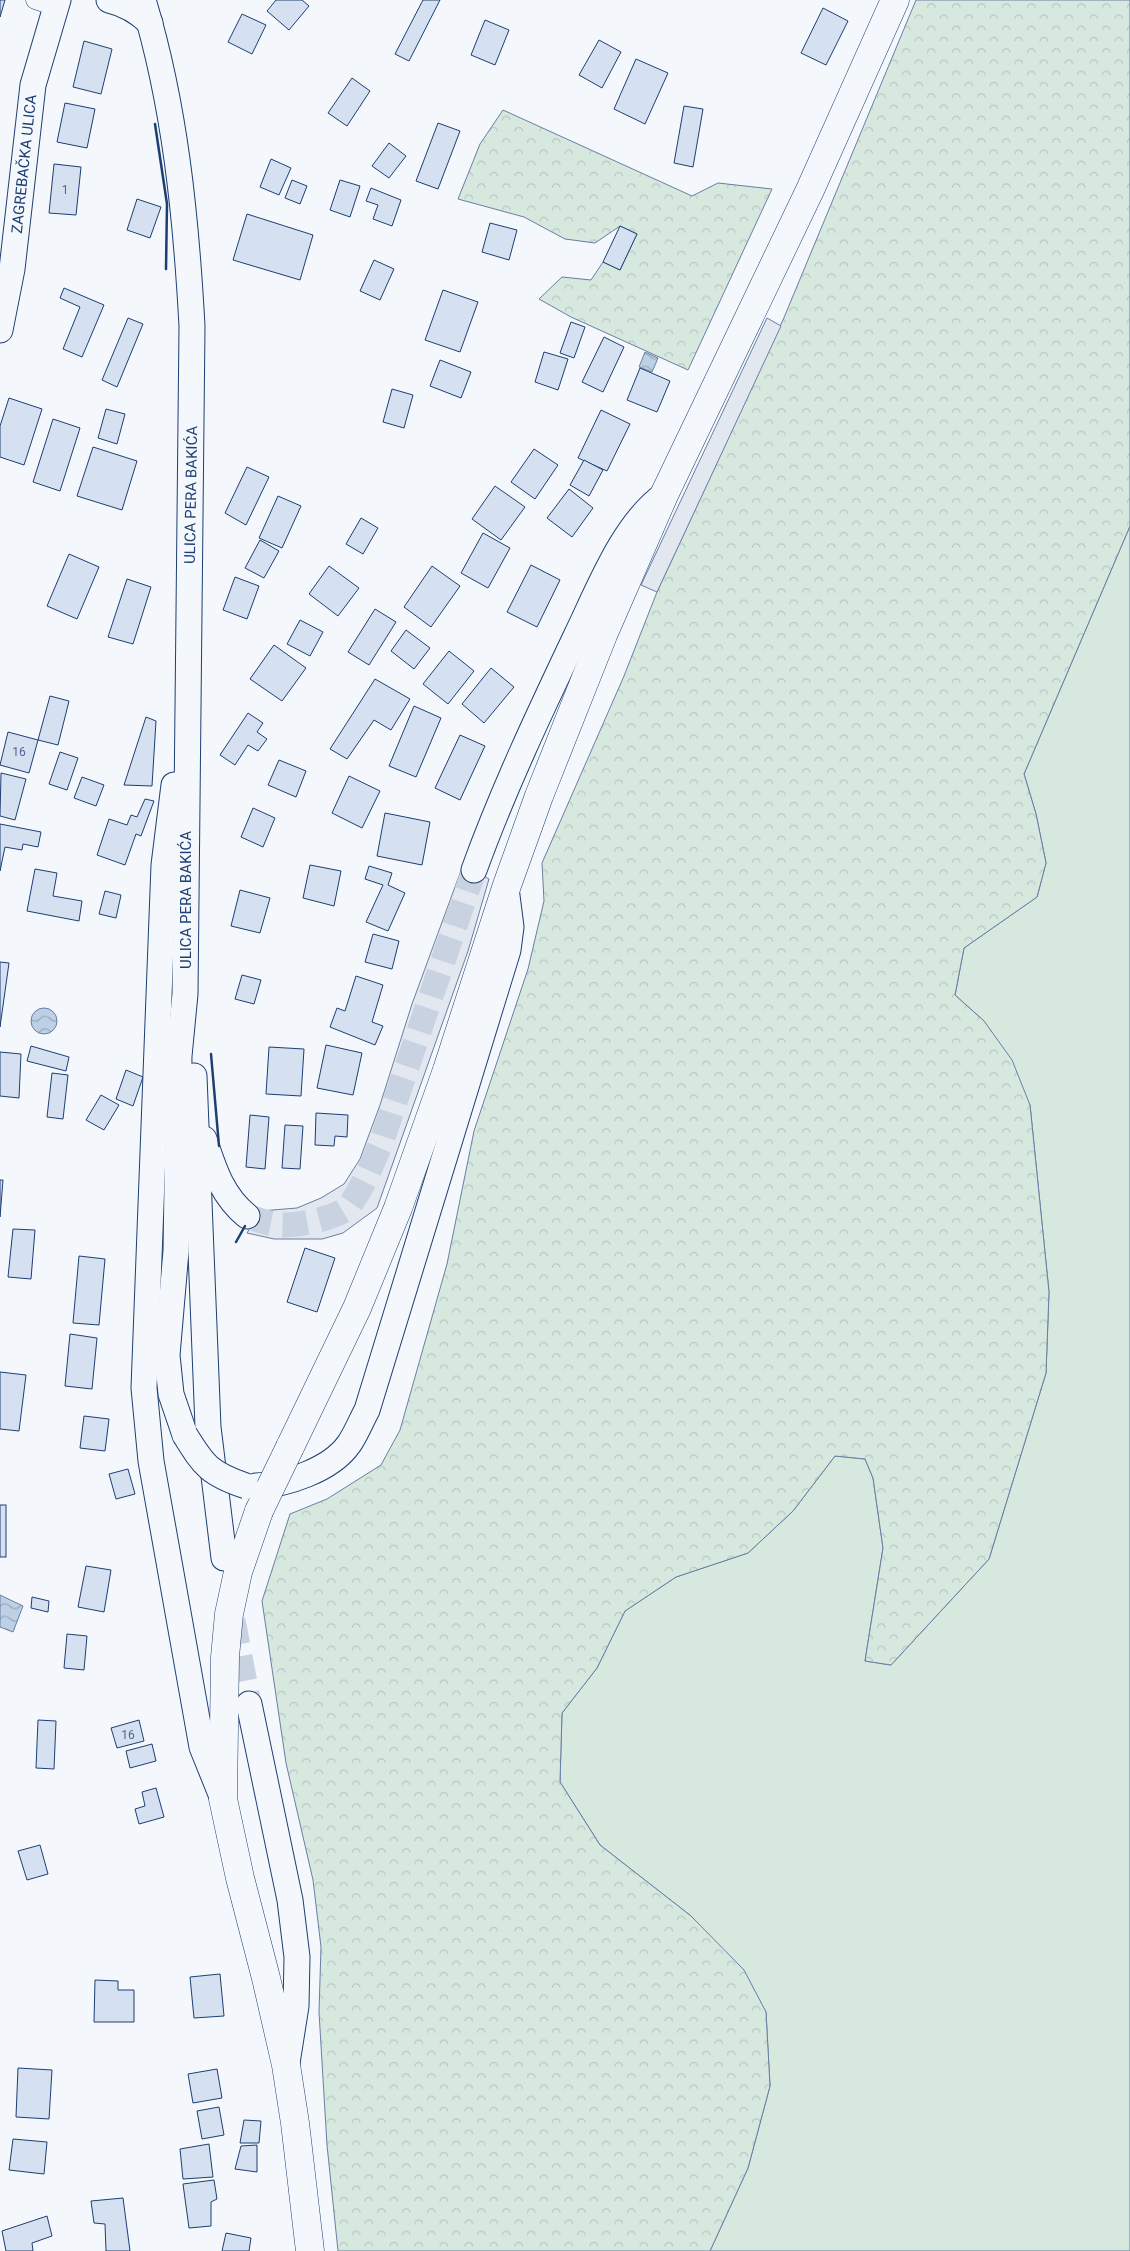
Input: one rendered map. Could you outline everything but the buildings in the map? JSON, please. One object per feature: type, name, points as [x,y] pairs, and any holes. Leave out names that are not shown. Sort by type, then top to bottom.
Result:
[{"type":"main road","points":[[109,0],[139,12],[146,12]]},
{"type":"main road","points":[[223,1798],[224,1666],[229,1614],[238,1572],[259,1511],[357,1308],[398,1208],[448,1070],[506,888],[565,729],[664,495],[810,190],[895,0]]},
{"type":"main road","name":"ZAGREBAČKA ULICA","points":[[0,330],[12,269],[33,85],[56,2]]},
{"type":"main road","name":"ULICA PERA BAKIĆA","points":[[146,12],[161,63],[172,134],[187,247],[192,326],[185,994]]},
{"type":"main road","points":[[474,870],[546,700],[626,536],[640,515],[664,495]]},
{"type":"main road","points":[[187,724],[170,805],[164,865],[144,1388],[151,1461],[202,1748],[223,1798],[240,1878],[286,2065],[297,2132],[310,2251]]},
{"type":"main road","points":[[185,994],[179,1056],[176,1251],[167,1355],[171,1394],[184,1435],[200,1460],[210,1470],[228,1480],[246,1486],[276,1485],[326,1465],[348,1446],[367,1410],[508,950],[511,927],[506,888]]},
{"type":"main road","points":[[185,994],[197,1119],[197,1182],[208,1427],[224,1558]]},
{"type":"main road","points":[[197,1119],[223,1191],[236,1207],[247,1216]]},
{"type":"main road","points":[[249,1704],[290,1900],[297,1957],[296,2006],[286,2065]]},
{"type":"green space","points":[[916,0],[1130,0],[1130,526],[1024,774],[1036,814],[1046,863],[1037,897],[964,948],[955,995],[984,1021],[1012,1060],[1030,1105],[1049,1292],[1046,1373],[989,1559],[891,1665],[865,1661],[883,1548],[873,1478],[865,1459],[835,1456],[793,1511],[748,1553],[676,1577],[625,1611],[597,1668],[562,1713],[560,1782],[600,1845],[691,1916],[744,1970],[766,2012],[770,2086],[748,2168],[710,2251],[338,2251],[327,2145],[319,2012],[321,1947],[313,1880],[286,1763],[262,1601],[290,1514],[327,1499],[381,1465],[400,1430],[447,1264],[474,1131],[528,969],[544,901],[542,863],[624,676],[657,592],[783,320]]},
{"type":"green space","points":[[503,110],[692,196],[718,183],[772,189],[688,370],[571,317],[539,299],[562,277],[591,280],[603,262],[620,270],[637,234],[620,226],[595,243],[565,239],[524,217],[458,199],[480,144]]},
{"type":"green space","points":[[1130,526],[1130,2251],[710,2251],[748,2168],[770,2086],[766,2012],[691,1916],[600,1845],[560,1782],[562,1713],[597,1668],[625,1611],[676,1577],[748,1553],[793,1511],[835,1456],[865,1459],[873,1478],[883,1548],[865,1661],[891,1665],[989,1559],[1046,1373],[1049,1292],[1030,1105],[984,1021],[955,995],[964,948],[1037,897],[1046,863],[1036,814],[1024,774]]},
{"type":"shaded area","points":[[767,318],[781,326],[657,592],[641,585]]},
{"type":"shaded area","points":[[463,865],[489,879],[468,951],[377,1208],[343,1233],[322,1239],[274,1239],[247,1233],[260,1211],[297,1208],[321,1198],[344,1184],[360,1159],[380,1105],[412,1004]]},
{"type":"water","points":[[645,352],[658,358],[652,372],[639,367]]},
{"type":"water","points":[[44,1008],[54,1011],[57,1021],[54,1031],[44,1034],[34,1031],[31,1021],[34,1011]]},
{"type":"water","points":[[0,1595],[23,1606],[13,1632],[0,1627]]},
{"type":"tunnel","points":[[247,1216],[281,1225],[307,1223],[345,1210],[355,1198],[380,1146],[474,870]]},
{"type":"tunnel","points":[[233,1620],[249,1704]]},
{"type":"wall","points":[[155,124],[167,204],[166,269]]},
{"type":"wall","points":[[211,1054],[219,1146]]},
{"type":"wall","points":[[236,1242],[245,1226]]}]
